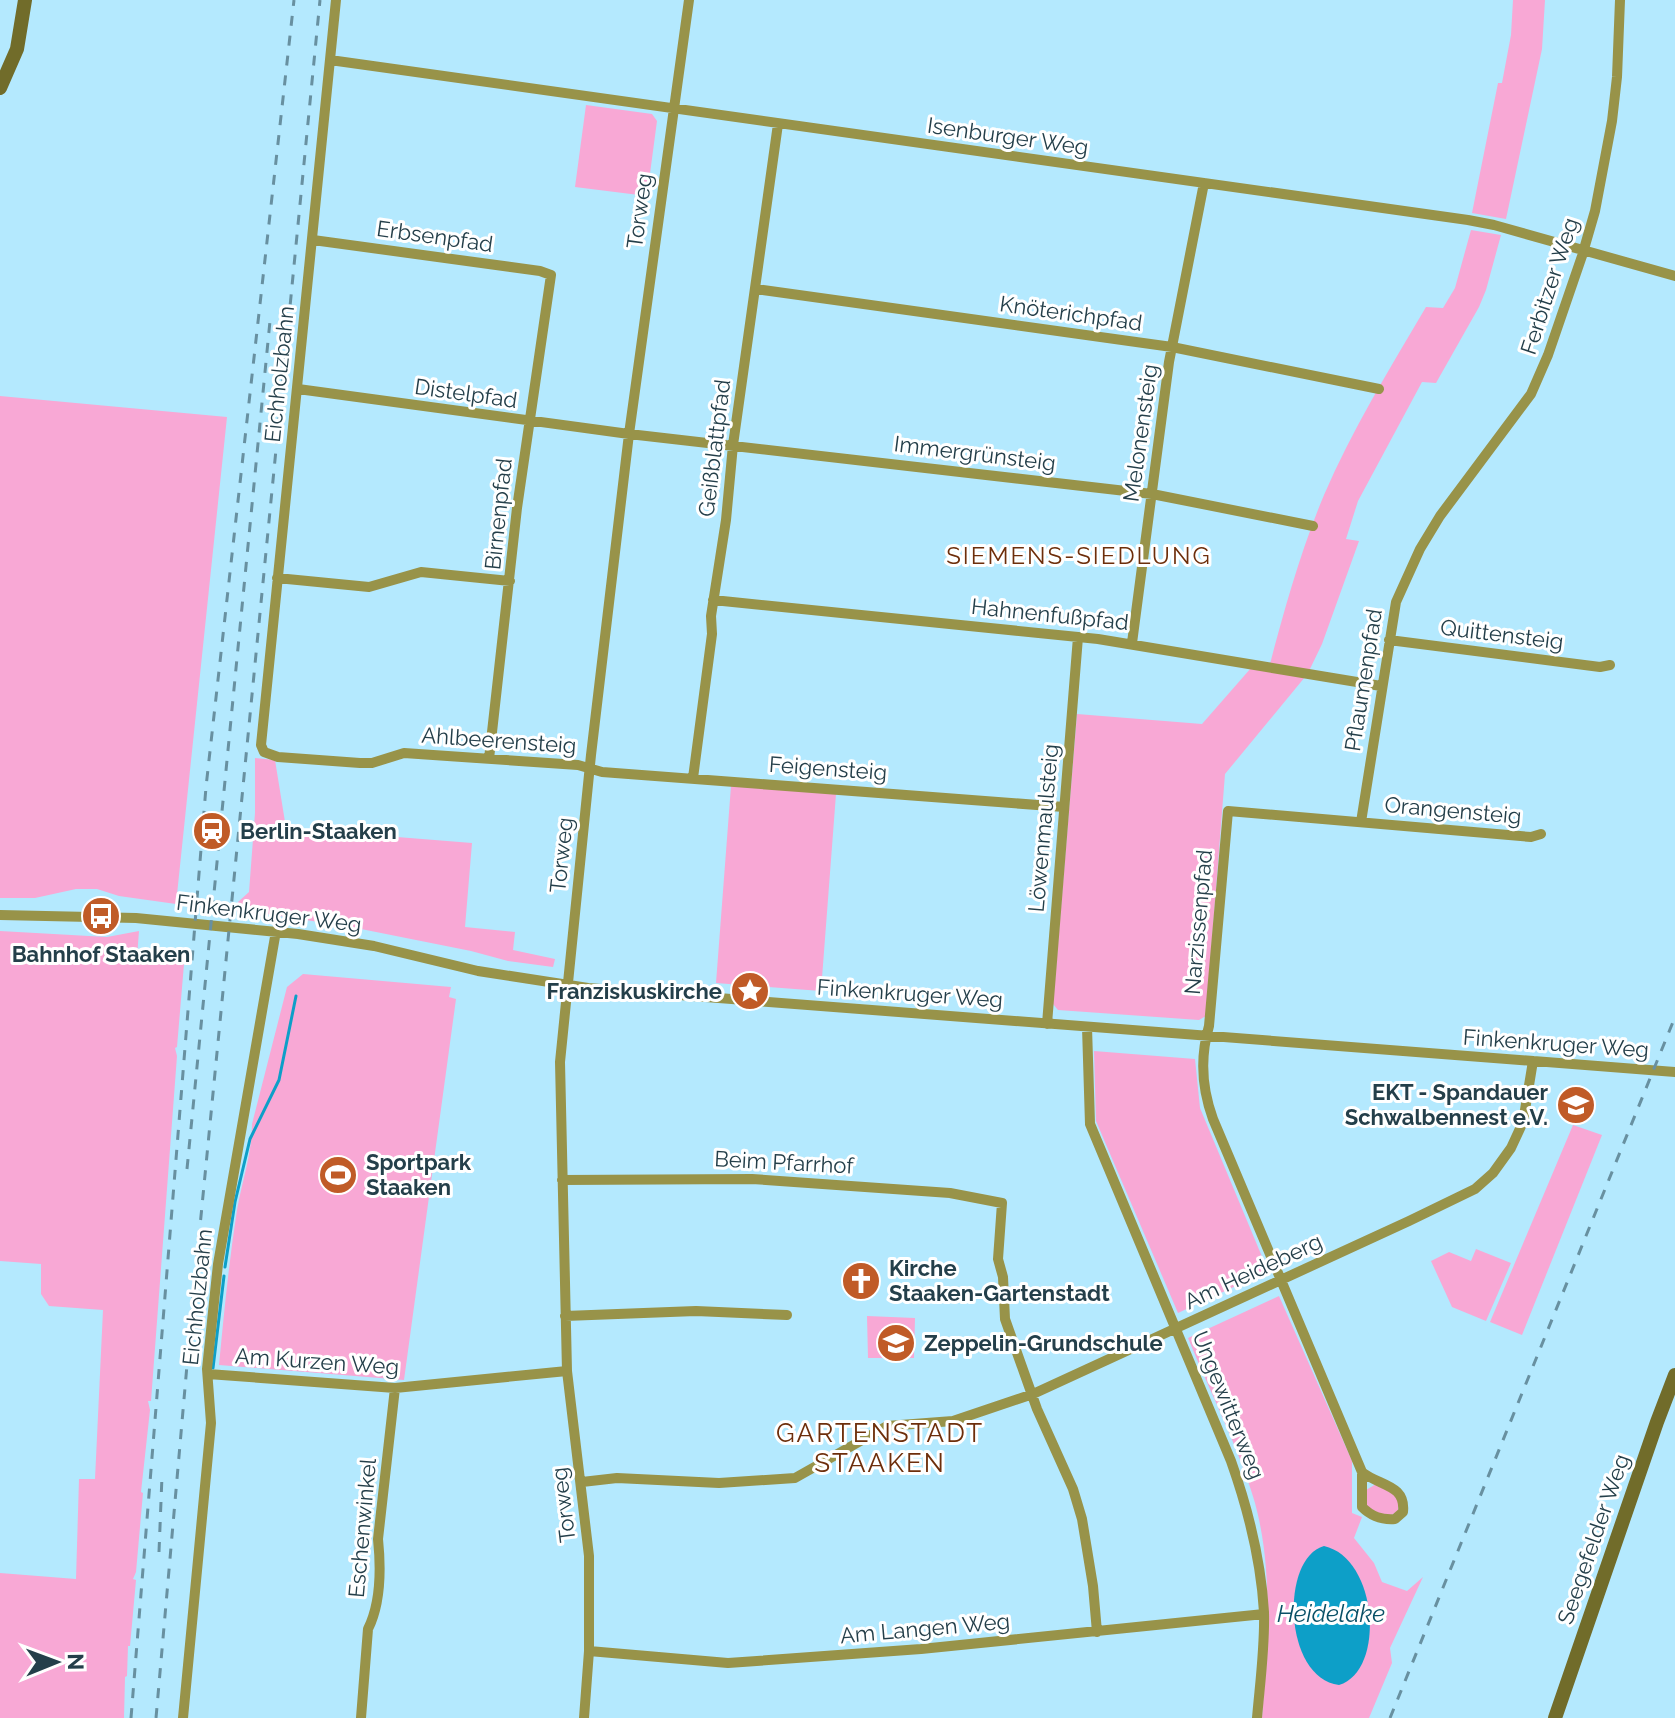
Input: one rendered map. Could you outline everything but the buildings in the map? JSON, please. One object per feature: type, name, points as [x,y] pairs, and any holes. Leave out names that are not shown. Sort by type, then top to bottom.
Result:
[{"type":"street","points":[[0,88],[17,49],[25,0]]},
{"type":"street","name":"Eichholzbahn","points":[[264,752],[261,745],[336,0]]},
{"type":"street","name":"Torweg","points":[[584,1718],[589,1651],[589,1556],[567,1371],[560,1062],[629,434],[689,0]]},
{"type":"street","name":"Ferbitzer Weg","points":[[1420,549],[1440,516],[1531,394],[1553,341],[1584,250],[1612,121],[1620,0]]},
{"type":"street","name":"Isenburger Weg","points":[[330,60],[1468,220],[1675,276]]},
{"type":"street","name":"Geißblattpfad","points":[[693,778],[733,445],[778,124]]},
{"type":"street","name":"Melonensteig","points":[[1132,643],[1172,347],[1204,183]]},
{"type":"street","name":"Erbsenpfad","points":[[313,240],[551,275]]},
{"type":"street","name":"Birnenpfad","points":[[489,759],[529,421],[551,275]]},
{"type":"street","name":"Knöterichpfad","points":[[756,289],[1172,347],[1379,389]]},
{"type":"street","name":"Distelpfad","points":[[298,389],[629,434]]},
{"type":"street","name":"Immergrünsteig","points":[[629,434],[1152,494],[1313,526]]},
{"type":"street","name":"Pflaumenpfad","points":[[1361,822],[1396,602],[1420,549]]},
{"type":"street","points":[[277,578],[369,587],[421,572],[510,581]]},
{"type":"street","name":"Hahnenfußpfad","points":[[713,600],[1132,643],[1381,686]]},
{"type":"street","name":"Löwenmaulsteig","points":[[1047,1024],[1078,637]]},
{"type":"street","name":"Quittensteig","points":[[1389,640],[1600,667],[1610,665]]},
{"type":"street","name":"Ahlbeerensteig","points":[[264,752],[278,757],[360,763],[372,763],[404,753],[590,768]]},
{"type":"street","name":"Feigensteig","points":[[590,768],[602,772],[1064,807]]},
{"type":"street","name":"Narzissenpfad","points":[[1206,1036],[1228,811],[1361,822]]},
{"type":"street","name":"Orangensteig","points":[[1361,822],[1531,837],[1541,834]]},
{"type":"street","name":"Finkenkruger Weg","points":[[0,915],[69,914],[276,931],[351,941],[478,971],[567,986],[1675,1072]]},
{"type":"street","name":"Eichholzbahn","points":[[183,1718],[211,1423],[208,1374],[218,1264],[276,931]]},
{"type":"street","name":"Ungewitterweg","points":[[1087,1027],[1090,1124],[1245,1499],[1264,1614],[1257,1718]]},
{"type":"street","points":[[1206,1036],[1204,1081],[1208,1105],[1362,1472],[1362,1507],[1369,1514],[1384,1520],[1395,1519],[1403,1512],[1401,1493],[1362,1472]]},
{"type":"street","name":"Am Heideberg","points":[[582,1482],[617,1478],[719,1483],[795,1478],[887,1426],[963,1418],[1033,1394],[1459,1198],[1493,1173],[1511,1148],[1523,1122],[1533,1061]]},
{"type":"street","name":"Beim Pfarrhof","points":[[562,1180],[752,1179],[950,1193],[1002,1203],[998,1259],[1003,1277],[1005,1319],[1033,1394]]},
{"type":"street","points":[[565,1316],[696,1311],[787,1315]]},
{"type":"street","name":"Am Kurzen Weg","points":[[208,1374],[395,1388],[567,1371]]},
{"type":"street","name":"Seegefelder Weg","points":[[1555,1718],[1675,1375]]},
{"type":"street","name":"Eschenwinkel","points":[[361,1718],[368,1629],[375,1616],[380,1561],[378,1539],[395,1388]]},
{"type":"street","points":[[1033,1394],[1073,1489],[1082,1519],[1097,1632]]},
{"type":"street","name":"Am Langen Weg","points":[[589,1651],[728,1663],[921,1649],[1264,1614]]},
{"type":"shaded area","points":[[1513,0],[1545,0],[1542,49],[1506,219],[1472,213],[1498,83],[1502,83],[1511,35]]},
{"type":"shaded area","points":[[586,105],[652,114],[657,121],[647,196],[575,187]]},
{"type":"shaded area","points":[[1471,230],[1501,235],[1479,307],[1436,383],[1422,382],[1358,501],[1346,539],[1359,541],[1322,644],[1309,671],[1270,664],[1301,558],[1335,471],[1426,307],[1443,308],[1455,288]]},
{"type":"shaded area","points":[[0,396],[227,417],[176,904],[119,896],[97,889],[76,889],[35,898],[0,898]]},
{"type":"shaded area","points":[[1251,668],[1305,677],[1225,774],[1206,1016],[1199,1020],[1058,1010],[1053,1004],[1077,714],[1202,724]]},
{"type":"shaded area","points":[[255,758],[275,760],[286,828],[359,833],[359,837],[472,843],[465,927],[515,932],[513,950],[555,959],[553,967],[508,961],[351,927],[260,913],[261,916],[237,914],[238,902],[249,892],[255,813]]},
{"type":"shaded area","points":[[731,786],[836,794],[821,991],[716,983]]},
{"type":"shaded area","points":[[0,931],[107,937],[139,931],[137,957],[182,959],[184,964],[124,1718],[0,1718],[0,1573],[76,1579],[79,1479],[95,1479],[103,1310],[49,1306],[41,1294],[41,1264],[0,1261]]},
{"type":"shaded area","name":"Sportpark Staaken","points":[[303,974],[451,987],[449,997],[456,999],[404,1380],[219,1365],[234,1229],[249,1157],[252,1124],[287,987]]},
{"type":"shaded area","points":[[1094,1051],[1195,1059],[1200,1108],[1268,1271],[1178,1313],[1096,1121]]},
{"type":"shaded area","points":[[1573,1125],[1602,1135],[1522,1335],[1490,1322]]},
{"type":"shaded area","points":[[1476,1249],[1511,1263],[1486,1321],[1452,1307],[1431,1261],[1449,1252],[1471,1261]]},
{"type":"shaded area","points":[[1279,1296],[1352,1461],[1352,1513],[1362,1517],[1354,1538],[1374,1563],[1382,1582],[1407,1591],[1423,1577],[1390,1648],[1392,1663],[1369,1718],[1262,1718],[1268,1610],[1261,1529],[1241,1462],[1188,1338]]},
{"type":"shaded area","points":[[867,1316],[915,1318],[914,1358],[868,1358]]},
{"type":"shaded area","points":[[1376,1484],[1398,1494],[1398,1511],[1394,1514],[1386,1516],[1367,1508],[1366,1490]]},
{"type":"water","name":"Heidelake","points":[[1324,1546],[1342,1555],[1356,1571],[1365,1592],[1369,1615],[1369,1638],[1364,1659],[1354,1676],[1339,1685],[1320,1678],[1307,1662],[1298,1641],[1294,1617],[1300,1572],[1310,1555]]},
{"type":"waterway","points":[[225,1267],[235,1202],[250,1139],[279,1080],[296,996]]},
{"type":"waterway","points":[[213,1368],[224,1276]]},
{"type":"railway","points":[[131,1718],[206,787],[294,0]]},
{"type":"railway","points":[[156,1718],[192,1308],[320,0]]},
{"type":"railway","points":[[187,1169],[270,321]]},
{"type":"railway","points":[[1390,1718],[1675,1017]]},
{"type":"railway","points":[[159,1552],[162,1476]]},
{"type":"place","name":"Berlin-Staaken","points":[[212,831]]},
{"type":"place","name":"Bahnhof Staaken","points":[[101,916]]},
{"type":"place","name":"Franziskuskirche","points":[[750,991]]},
{"type":"place","name":"EKT - Spandauer Schwalbennest e.V.","points":[[1576,1105]]},
{"type":"place","name":"Sportpark Staaken","points":[[338,1175]]},
{"type":"place","name":"Kirche Staaken-Gartenstadt","points":[[861,1281]]},
{"type":"place","name":"Zeppelin-Grundschule","points":[[896,1343]]},
{"type":"district","name":"SIEMENS-SIEDLUNG","points":[[1079,556]]},
{"type":"district","name":"GARTENSTADT STAAKEN","points":[[880,1448]]}]
